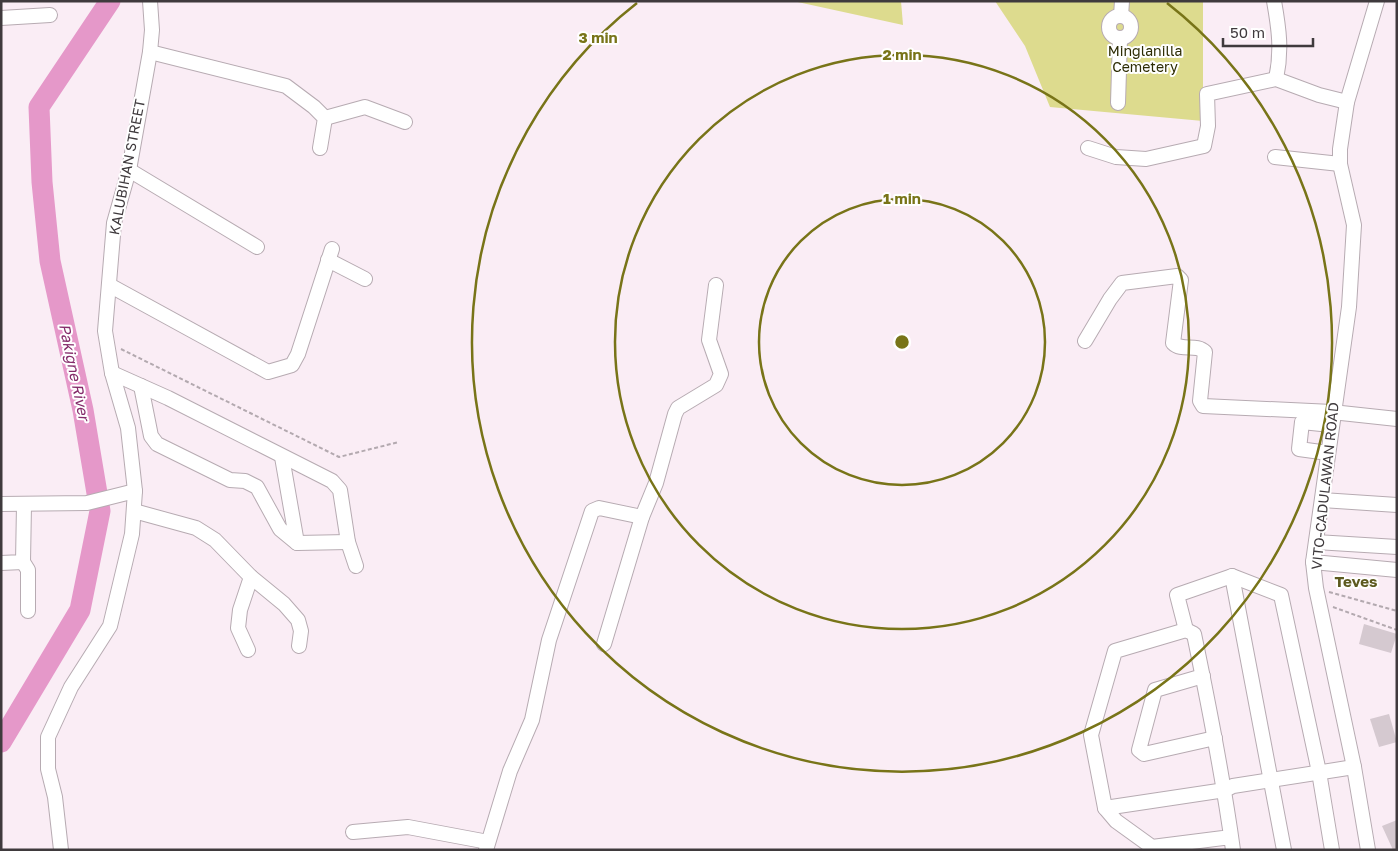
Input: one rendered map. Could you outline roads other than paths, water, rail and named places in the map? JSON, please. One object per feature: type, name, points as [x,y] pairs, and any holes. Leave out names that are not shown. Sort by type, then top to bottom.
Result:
[{"type":"street","name":"KALUBIHAN STREET","points":[[61,850],[55,797],[48,769],[48,737],[71,688],[110,626],[132,534],[135,491],[128,428],[112,373],[105,332],[114,223],[129,170],[150,52],[152,30],[150,1]]},
{"type":"street","points":[[1118,103],[1120,38],[1112,34],[1110,26],[1113,19],[1121,16],[1122,1]]},
{"type":"street","points":[[1274,1],[1280,34],[1280,57],[1276,79]]},
{"type":"street","name":"VITO-CADULAWAN ROAD","points":[[1368,850],[1355,771],[1316,588],[1314,562],[1328,453],[1326,418],[1348,307],[1354,225],[1340,164],[1340,149],[1347,102],[1376,1]]},
{"type":"street","points":[[1,18],[50,15]]},
{"type":"street","points":[[150,52],[286,86],[314,107],[325,118]]},
{"type":"street","points":[[1088,148],[1116,157],[1146,159],[1204,146],[1208,126],[1208,94],[1276,79],[1319,95],[1347,102]]},
{"type":"street","points":[[325,118],[365,107],[405,122]]},
{"type":"street","points":[[320,148],[325,118]]},
{"type":"street","points":[[1275,157],[1340,164]]},
{"type":"street","points":[[129,170],[258,247]]},
{"type":"street","points":[[109,285],[268,372],[292,365],[304,338],[330,254],[365,279]]},
{"type":"street","points":[[1085,341],[1110,299],[1122,283],[1177,276],[1181,280],[1173,344],[1178,347],[1200,348],[1205,352],[1201,404],[1204,406],[1326,418],[1397,419]]},
{"type":"street","points":[[604,644],[642,517],[656,483],[674,414],[678,408],[716,385],[720,374],[709,340],[716,285]]},
{"type":"street","points":[[112,373],[332,481],[340,490],[348,542],[356,566]]},
{"type":"street","points":[[141,386],[153,440],[230,480],[245,481],[257,487],[280,529],[297,543],[348,542]]},
{"type":"street","points":[[1326,418],[1302,422],[1299,449],[1328,453]]},
{"type":"street","points":[[282,456],[297,543]]},
{"type":"street","points":[[1,504],[86,504],[135,491]]},
{"type":"street","points":[[1322,500],[1397,505]]},
{"type":"street","points":[[24,505],[23,562],[28,570],[28,611]]},
{"type":"street","points":[[353,832],[408,827],[487,846],[510,771],[532,720],[549,640],[592,510],[600,508],[642,517]]},
{"type":"street","points":[[134,511],[196,528],[215,540],[251,577],[284,604],[298,620],[301,631],[299,646]]},
{"type":"street","points":[[1316,542],[1397,547]]},
{"type":"street","points":[[1,563],[23,562]]},
{"type":"street","points":[[1314,562],[1397,570]]},
{"type":"street","points":[[1232,576],[1284,850]]},
{"type":"street","points":[[1186,630],[1177,594],[1232,576],[1281,595],[1320,776],[1332,850]]},
{"type":"street","points":[[248,650],[238,628],[240,610],[251,577]]},
{"type":"street","points":[[1186,630],[1194,634],[1225,790],[1232,843],[1152,848],[1116,821],[1105,808],[1091,735],[1115,651],[1186,630]]},
{"type":"street","points":[[1203,676],[1155,690],[1139,750],[1144,754],[1215,738]]},
{"type":"street","points":[[1105,808],[1225,790],[1233,786],[1272,784],[1355,771]]},
{"type":"waterway","name":"Pakigne River","points":[[1,742],[80,610],[100,511],[83,410],[50,261],[42,182],[39,107],[110,1]]},
{"type":"district","name":"Teves","points":[[1356,582]]},
{"type":"park label","name":"Minglanilla Cemetery","points":[[1145,59]]}]
